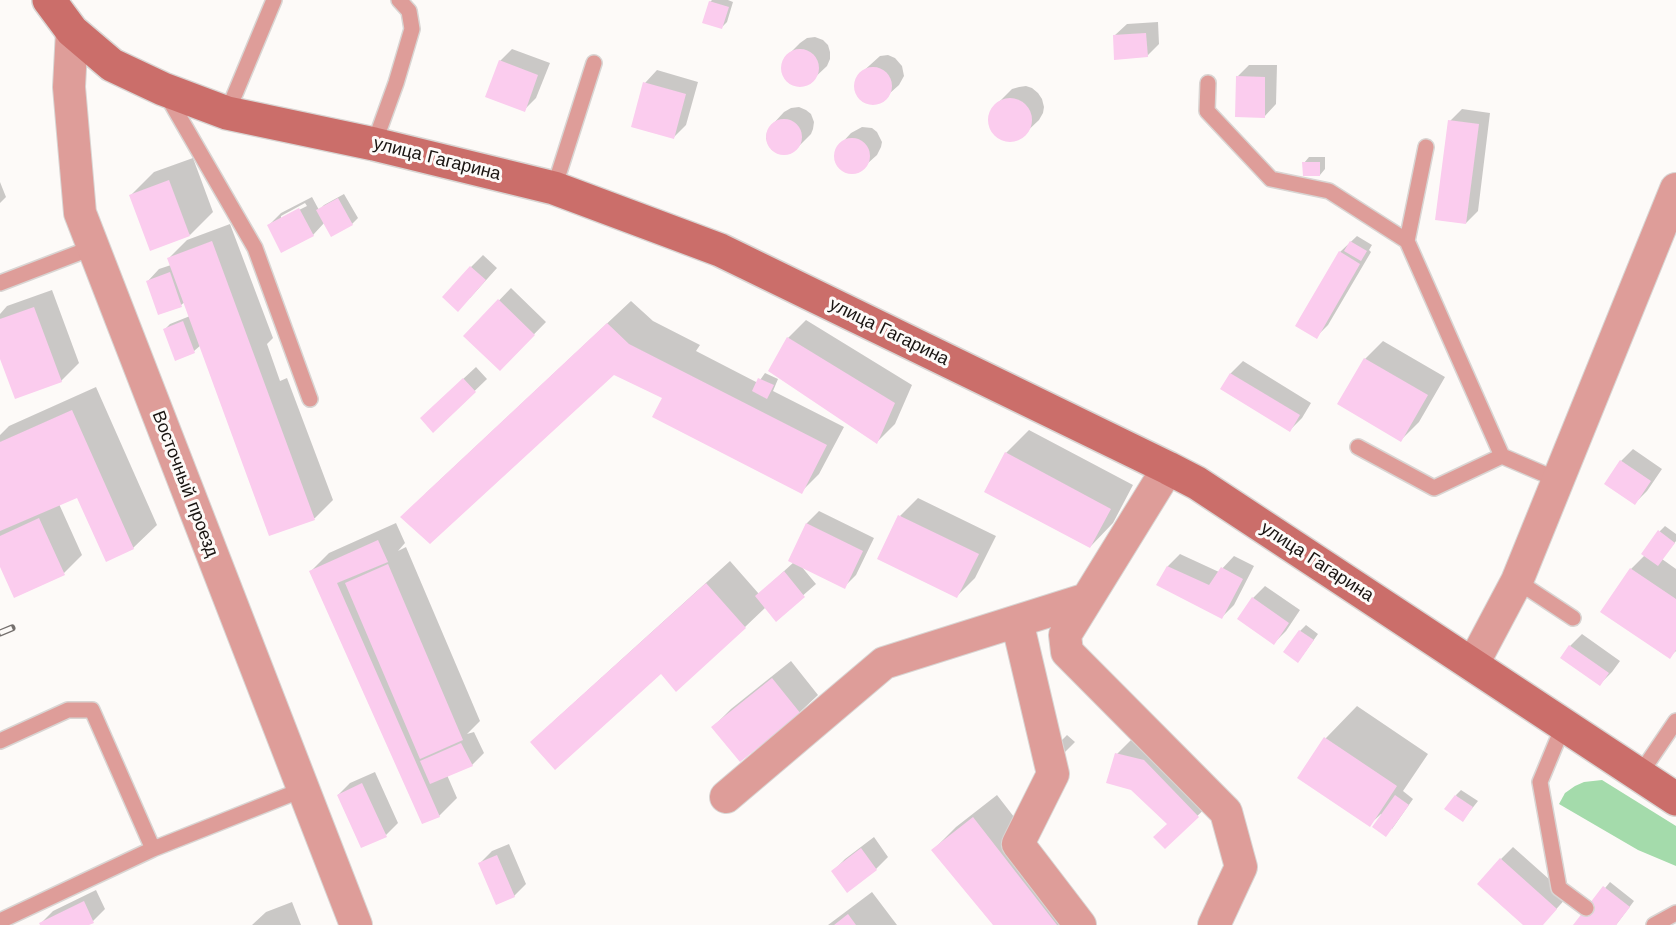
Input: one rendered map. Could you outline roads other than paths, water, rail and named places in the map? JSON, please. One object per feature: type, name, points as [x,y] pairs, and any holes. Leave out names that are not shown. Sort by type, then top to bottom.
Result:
[{"type":"main road","name":"улица Гагарина","points":[[49,0],[72,31],[112,65],[163,89],[227,113],[374,144],[554,188],[720,250],[1168,468],[1197,483],[1676,799]]},
{"type":"street","name":"Восточный проезд","points":[[72,31],[69,87],[80,213],[356,925]]},
{"type":"street","points":[[1473,664],[1517,580],[1676,189]]},
{"type":"street","points":[[1168,468],[1065,635],[1067,652],[1226,812],[1241,867],[1214,925]]},
{"type":"street","points":[[726,797],[884,663],[1087,599]]},
{"type":"street","points":[[1017,621],[1053,774],[1018,844],[1080,925]]},
{"type":"lane","points":[[227,113],[273,0]]},
{"type":"lane","points":[[374,144],[412,29],[409,11],[399,0]]},
{"type":"lane","points":[[554,188],[594,63]]},
{"type":"lane","points":[[1208,83],[1207,111],[1271,179],[1329,191],[1407,241],[1502,456],[1558,480]]},
{"type":"lane","points":[[163,89],[255,248],[310,399]]},
{"type":"lane","points":[[1407,241],[1426,147]]},
{"type":"lane","points":[[0,283],[94,247]]},
{"type":"lane","points":[[1358,447],[1434,488],[1502,456]]},
{"type":"lane","points":[[1517,580],[1573,618]]},
{"type":"lane","points":[[0,741],[68,710],[92,710],[153,849]]},
{"type":"lane","points":[[1640,774],[1676,721]]},
{"type":"lane","points":[[1564,724],[1540,782],[1559,888],[1586,908]]},
{"type":"lane","points":[[0,921],[153,849],[304,789]]},
{"type":"lane","points":[[1654,925],[1676,913]]},
{"type":"railway","points":[[0,633],[12,628]]}]
